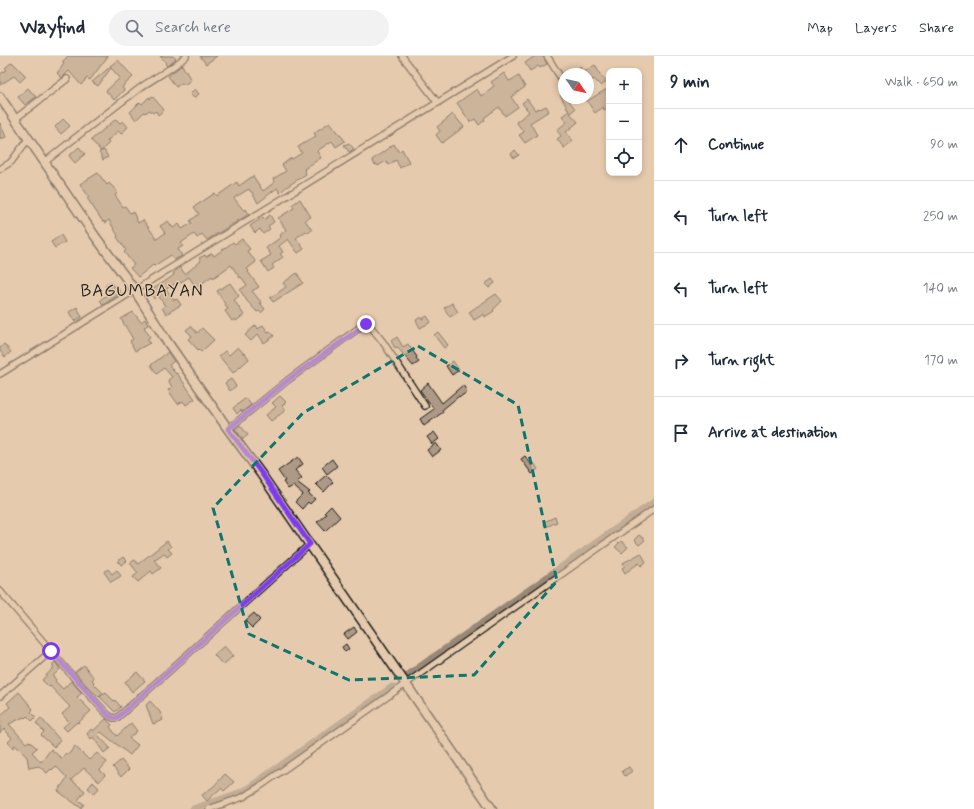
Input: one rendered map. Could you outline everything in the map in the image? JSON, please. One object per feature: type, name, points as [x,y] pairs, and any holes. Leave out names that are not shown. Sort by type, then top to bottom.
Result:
[{"type":"main road","points":[[0,97],[95,236],[134,289],[166,340],[228,429],[262,474],[492,809]]},
{"type":"street","points":[[45,162],[141,87],[186,56]]},
{"type":"street","points":[[402,56],[438,103]]},
{"type":"street","points":[[0,373],[66,334],[134,289],[513,56]]},
{"type":"street","points":[[547,56],[558,73]]},
{"type":"street","points":[[15,119],[67,79]]},
{"type":"street","points":[[0,169],[11,162],[28,138]]},
{"type":"street","points":[[228,429],[288,380],[366,324],[372,327],[383,342],[425,406]]},
{"type":"street","points":[[209,809],[243,797],[259,787],[654,509]]},
{"type":"street","points":[[0,591],[108,715],[113,718],[117,718],[310,544]]},
{"type":"street","points":[[0,696],[51,651]]},
{"type":"highlighted area","points":[[418,346],[518,405],[557,581],[474,675],[349,680],[249,634],[213,508],[303,413]]},
{"type":"building","points":[[68,56],[108,56],[90,80],[87,78],[81,85],[69,71],[62,78],[57,73],[64,64],[62,62]]},
{"type":"building","points":[[160,56],[173,56],[176,59],[167,66]]},
{"type":"building","points":[[200,56],[217,56],[206,64]]},
{"type":"building","points":[[535,56],[543,56],[547,64],[540,68],[538,66],[530,71],[525,63]]},
{"type":"building","points":[[118,60],[133,77],[122,87],[124,90],[114,100],[106,91],[120,78],[110,66]]},
{"type":"building","points":[[12,62],[26,76],[20,82],[14,76],[0,85],[0,74],[7,70],[5,68]]},
{"type":"building","points":[[182,65],[191,80],[184,85],[182,83],[176,87],[168,76]]},
{"type":"building","points":[[595,65],[601,76],[606,80],[601,86],[594,79],[594,68],[590,68]]},
{"type":"building","points":[[110,67],[111,68],[98,86],[92,82]]},
{"type":"building","points":[[504,73],[509,81],[519,76],[525,87],[511,97],[518,107],[505,116],[499,107],[484,118],[485,120],[479,125],[475,119],[470,122],[457,103],[477,89],[481,96],[494,86],[491,82]]},
{"type":"building","points":[[28,88],[36,97],[25,105],[18,97]]},
{"type":"building","points":[[195,89],[199,94],[194,98],[190,94]]},
{"type":"building","points":[[606,90],[606,109],[604,110],[603,107],[595,113],[589,104],[594,104],[594,97]]},
{"type":"building","points":[[152,96],[164,110],[158,115],[156,111],[153,113],[150,110],[145,113],[144,112],[136,120],[130,112],[140,102],[142,104]]},
{"type":"building","points":[[527,99],[535,110],[546,106],[549,111],[530,123],[537,135],[525,143],[519,135],[524,132],[516,122],[529,112],[522,103]]},
{"type":"building","points":[[565,104],[571,104],[575,109],[570,113],[578,122],[566,132],[573,141],[564,148],[557,139],[561,136],[557,130],[567,122],[562,116],[569,111]]},
{"type":"building","points":[[453,114],[464,127],[442,143],[436,135],[440,131],[437,127]]},
{"type":"building","points":[[63,119],[70,126],[61,134],[55,127]]},
{"type":"building","points":[[116,119],[120,123],[123,121],[128,127],[121,134],[118,131],[107,141],[109,143],[101,151],[91,140]]},
{"type":"building","points":[[330,122],[345,141],[336,147],[332,141],[317,151],[321,158],[304,169],[306,174],[280,193],[277,188],[258,203],[249,189],[234,198],[244,211],[246,209],[249,214],[207,240],[202,234],[197,238],[194,234],[181,243],[183,246],[178,249],[182,256],[174,260],[171,255],[154,266],[153,265],[138,277],[130,268],[134,265],[124,252],[126,250],[117,237],[118,236],[109,220],[105,223],[104,221],[103,222],[87,198],[89,197],[80,184],[98,173],[107,185],[109,183],[118,192],[115,195],[123,207],[125,206],[130,213],[133,212],[138,223],[143,220],[157,239],[165,233],[160,226],[168,221],[173,228],[179,224],[182,229],[192,223],[190,221],[199,214],[194,207],[215,193],[217,196],[237,182],[239,186],[253,176],[263,191],[275,182],[273,179],[286,171],[282,165],[291,158],[292,159],[302,153],[298,147],[316,136],[314,133]]},
{"type":"building","points":[[0,123],[6,137],[0,139]]},
{"type":"building","points":[[349,143],[354,149],[349,152],[344,145]]},
{"type":"building","points":[[394,144],[399,152],[402,149],[409,162],[400,168],[396,160],[388,165],[386,161],[378,166],[377,164],[375,165],[372,160]]},
{"type":"building","points":[[79,147],[85,154],[75,163],[69,156]]},
{"type":"building","points":[[104,150],[108,157],[103,160],[99,152]]},
{"type":"building","points":[[515,150],[519,155],[514,158],[511,154]]},
{"type":"building","points":[[300,199],[311,217],[305,220],[312,230],[308,233],[306,231],[296,238],[304,249],[298,253],[288,239],[279,246],[283,252],[280,254],[283,257],[272,265],[274,268],[268,272],[261,261],[271,255],[266,248],[281,237],[280,235],[286,230],[278,218],[294,208],[292,205]]},
{"type":"building","points":[[270,215],[274,222],[268,226],[270,229],[263,234],[260,229],[255,233],[250,226],[263,217],[264,220]]},
{"type":"building","points":[[61,235],[65,242],[55,248],[51,242]]},
{"type":"building","points":[[242,239],[250,249],[247,251],[256,262],[247,269],[259,287],[252,291],[265,309],[261,313],[259,311],[257,312],[240,290],[247,285],[231,265],[213,278],[212,276],[196,288],[189,277],[166,289],[174,300],[177,299],[181,305],[166,314],[162,308],[165,306],[158,295],[154,299],[150,291],[174,275],[173,273],[180,267],[185,274],[201,261],[199,258],[205,255],[206,257],[212,253],[214,256],[233,242],[235,244]]},
{"type":"building","points":[[297,273],[303,283],[273,302],[270,298],[286,287],[283,283]]},
{"type":"building","points":[[492,279],[495,283],[489,288],[485,284]]},
{"type":"building","points":[[111,282],[114,287],[116,285],[121,293],[103,305],[100,300],[110,293],[105,286]]},
{"type":"building","points":[[230,283],[239,296],[234,300],[244,315],[236,321],[235,319],[232,321],[225,311],[228,309],[217,291]]},
{"type":"building","points":[[496,294],[502,301],[493,310],[494,311],[485,317],[484,314],[474,320],[469,312]]},
{"type":"building","points":[[452,303],[458,312],[450,317],[444,308]]},
{"type":"building","points":[[77,307],[82,317],[74,321],[69,312]]},
{"type":"building","points":[[133,312],[141,322],[145,319],[148,325],[144,327],[150,337],[147,339],[150,343],[135,351],[130,341],[133,339],[121,319]]},
{"type":"building","points":[[427,316],[431,322],[420,328],[416,320]]},
{"type":"building","points":[[256,325],[258,329],[263,325],[268,332],[270,331],[274,336],[264,343],[258,334],[251,341],[245,335]]},
{"type":"building","points":[[191,326],[197,333],[202,328],[214,340],[201,352],[188,339],[192,336],[186,330]]},
{"type":"building","points":[[438,332],[448,345],[444,348],[434,335]]},
{"type":"building","points":[[397,337],[403,347],[408,344],[419,362],[413,366],[397,347],[395,348],[391,341]]},
{"type":"building","points":[[4,344],[11,352],[5,357],[0,351],[0,348]]},
{"type":"building","points":[[238,347],[249,359],[233,373],[219,356],[225,351],[229,355]]},
{"type":"building","points":[[168,352],[174,361],[169,365],[176,374],[177,373],[195,399],[186,405],[183,401],[178,404],[168,390],[172,387],[168,380],[172,377],[164,368],[157,374],[151,365]]},
{"type":"building","points":[[453,361],[459,370],[452,375],[446,366]]},
{"type":"building","points":[[231,379],[236,386],[230,391],[225,383]]},
{"type":"building","points":[[428,383],[442,403],[463,385],[467,392],[460,397],[459,396],[442,410],[443,412],[424,426],[420,419],[434,409],[420,390]]},
{"type":"building","points":[[280,396],[286,402],[282,406],[286,410],[271,421],[266,415],[276,407],[272,403]]},
{"type":"building","points":[[246,398],[251,405],[242,412],[241,410],[237,414],[233,408]]},
{"type":"building","points":[[240,425],[248,435],[243,439],[235,429]]},
{"type":"building","points":[[434,432],[439,439],[432,444],[427,437]]},
{"type":"building","points":[[436,443],[441,450],[432,457],[427,450]]},
{"type":"building","points":[[525,456],[531,464],[534,463],[538,469],[532,474],[521,459]]},
{"type":"building","points":[[298,457],[303,464],[295,470],[302,478],[297,482],[310,492],[308,493],[315,499],[310,504],[308,502],[302,509],[295,502],[303,494],[293,486],[288,489],[283,482],[285,481],[278,471]]},
{"type":"building","points":[[332,459],[337,466],[327,474],[322,467]]},
{"type":"building","points":[[326,475],[333,482],[324,492],[316,484]]},
{"type":"building","points":[[331,506],[340,517],[325,531],[317,522],[326,514],[324,513]]},
{"type":"building","points":[[555,517],[557,522],[546,527],[544,522]]},
{"type":"building","points":[[639,535],[645,540],[639,545],[634,540]]},
{"type":"building","points":[[167,541],[171,547],[168,549],[172,553],[167,557],[164,553],[154,560],[161,568],[153,574],[151,571],[138,582],[133,577],[138,573],[130,563],[135,560],[138,564]]},
{"type":"building","points":[[621,541],[628,547],[622,553],[615,547]]},
{"type":"building","points":[[641,553],[646,562],[641,566],[639,563],[625,573],[622,568],[625,566],[623,563]]},
{"type":"building","points":[[123,557],[127,561],[121,565],[118,561]]},
{"type":"building","points":[[108,569],[112,574],[117,570],[121,576],[111,582],[104,572]]},
{"type":"building","points":[[254,613],[260,620],[252,628],[245,621]]},
{"type":"building","points":[[354,627],[357,632],[348,639],[344,634]]},
{"type":"building","points":[[346,644],[349,649],[345,652],[342,647]]},
{"type":"building","points":[[224,646],[233,656],[223,665],[214,655]]},
{"type":"building","points":[[55,662],[60,669],[53,676],[56,680],[55,681],[63,689],[71,681],[82,693],[77,697],[91,711],[67,731],[63,727],[69,722],[62,714],[70,707],[50,686],[49,687],[42,680],[54,667],[52,665]]},
{"type":"building","points":[[84,665],[94,678],[92,680],[94,682],[93,683],[103,693],[99,697],[75,672]]},
{"type":"building","points":[[137,672],[145,681],[132,692],[125,682]]},
{"type":"building","points":[[19,692],[33,709],[31,712],[36,717],[32,721],[27,716],[9,724],[26,743],[29,741],[37,748],[32,752],[41,762],[51,749],[61,758],[66,753],[68,755],[75,746],[89,760],[97,753],[107,762],[100,770],[105,775],[99,782],[84,768],[71,780],[85,791],[78,800],[84,804],[81,808],[58,791],[67,778],[56,766],[47,773],[39,766],[29,768],[27,757],[15,745],[13,748],[8,742],[12,738],[4,729],[0,733],[0,716],[10,707],[7,703]]},
{"type":"building","points":[[105,692],[121,707],[115,712],[100,697]]},
{"type":"building","points":[[150,701],[160,712],[163,720],[153,724],[146,705]]},
{"type":"building","points":[[41,718],[60,740],[54,747],[41,735],[44,732],[36,723]]},
{"type":"building","points":[[106,719],[112,725],[110,727],[117,736],[131,723],[137,731],[129,738],[138,745],[130,755],[101,732],[98,735],[110,748],[104,753],[93,737],[91,739],[87,734],[91,729],[93,731]]},
{"type":"building","points":[[121,760],[129,769],[121,777],[113,767]]},
{"type":"building","points":[[629,767],[632,771],[625,776],[622,771]]},
{"type":"building","points":[[225,774],[234,782],[224,791],[221,788],[207,801],[202,795],[214,786]]},
{"type":"building","points":[[93,782],[99,788],[94,794],[88,788]]},
{"type":"waterway","points":[[408,675],[654,502]]},
{"type":"waterway","points":[[193,809],[239,793],[250,787],[392,687]]},
{"type":"district","name":"BAGUMBAYAN","points":[[142,290]]},
{"type":"route","points":[[51,651],[108,715],[113,718],[117,718],[310,544],[262,474],[228,429],[288,380],[366,324]]}]
